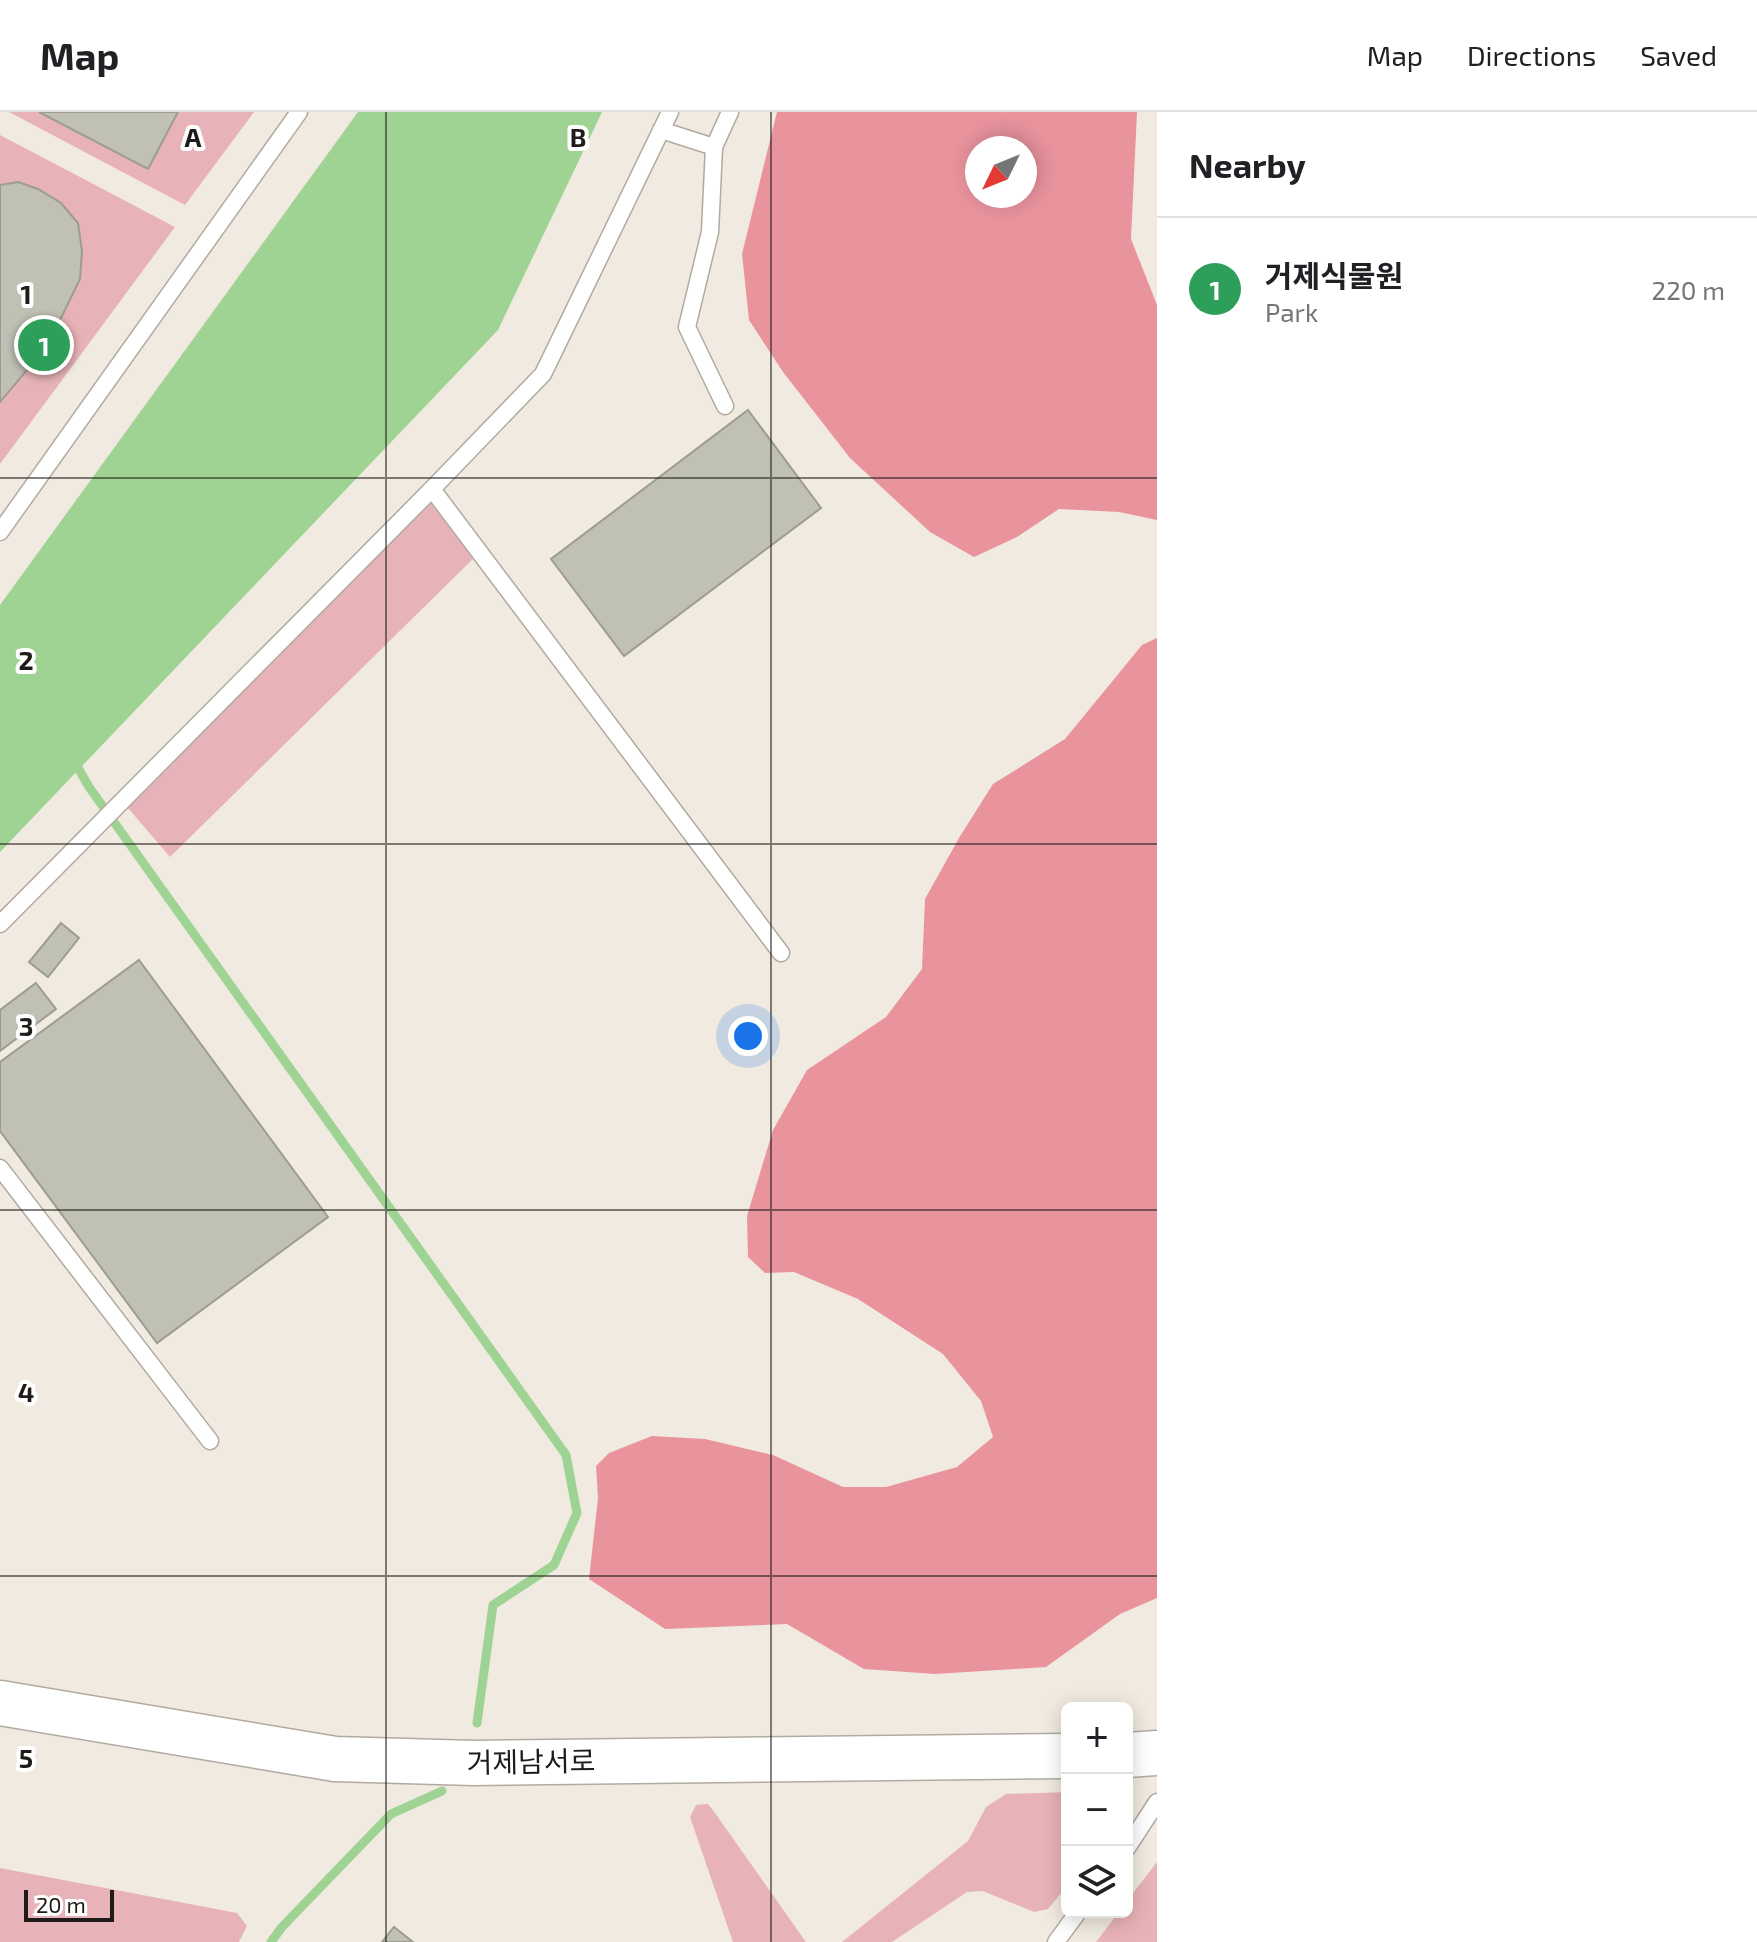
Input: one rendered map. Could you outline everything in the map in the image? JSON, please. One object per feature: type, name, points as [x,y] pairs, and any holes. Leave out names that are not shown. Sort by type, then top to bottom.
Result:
[{"type":"main road","name":"거제남서로","points":[[0,1703],[335,1759],[474,1763],[1061,1756]]},
{"type":"main road","points":[[1133,1755],[1157,1753]]},
{"type":"lane","points":[[0,532],[299,112]]},
{"type":"lane","points":[[0,924],[543,374],[670,112]]},
{"type":"lane","points":[[725,406],[687,327],[710,232],[714,147],[730,112]]},
{"type":"lane","points":[[661,130],[714,147]]},
{"type":"lane","points":[[432,489],[781,953]]},
{"type":"lane","points":[[0,1168],[210,1441]]},
{"type":"lane","points":[[1128,1846],[1157,1802]]},
{"type":"lane","points":[[1056,1942],[1074,1918]]},
{"type":"shaded area","points":[[9,112],[254,112],[185,205]]},
{"type":"shaded area","points":[[358,112],[602,112],[498,330],[0,852],[0,605]]},
{"type":"shaded area","points":[[777,112],[1137,112],[1131,239],[1157,305],[1157,520],[1119,512],[1059,509],[1017,537],[974,557],[930,532],[850,458],[783,372],[749,320],[742,254]]},
{"type":"shaded area","points":[[0,135],[175,227],[0,464]]},
{"type":"shaded area","points":[[432,489],[480,552],[170,857],[122,801]]},
{"type":"shaded area","points":[[1157,638],[1157,1598],[1120,1614],[1046,1667],[935,1674],[864,1669],[787,1624],[665,1629],[589,1579],[598,1498],[596,1466],[609,1453],[652,1436],[705,1439],[773,1455],[843,1487],[886,1487],[957,1467],[993,1437],[981,1401],[943,1354],[858,1299],[794,1272],[765,1273],[748,1257],[747,1216],[773,1130],[807,1070],[886,1017],[922,969],[925,899],[993,784],[1065,739],[1142,645]]},
{"type":"shaded area","points":[[1061,1792],[1061,1893],[1048,1909],[1034,1912],[983,1891],[967,1892],[892,1942],[842,1942],[968,1841],[986,1807],[1006,1794]]},
{"type":"shaded area","points":[[708,1804],[806,1942],[733,1942],[690,1817],[696,1805]]},
{"type":"shaded area","points":[[1157,1862],[1157,1942],[1096,1942],[1114,1918],[1133,1918],[1133,1893]]},
{"type":"shaded area","points":[[0,1868],[237,1913],[247,1926],[239,1942],[0,1942]]},
{"type":"building","points":[[39,112],[178,112],[148,169]]},
{"type":"building","points":[[18,182],[38,189],[61,203],[78,223],[82,251],[80,279],[61,318],[33,363],[0,402],[0,185]]},
{"type":"building","points":[[748,410],[821,508],[624,656],[551,559]]},
{"type":"building","points":[[61,923],[79,938],[48,977],[29,962]]},
{"type":"building","points":[[139,960],[328,1217],[157,1343],[0,1131],[0,1062]]},
{"type":"building","points":[[36,983],[56,1009],[0,1051],[0,1010]]},
{"type":"building","points":[[394,1927],[413,1942],[382,1942]]},
{"type":"waterway","points":[[73,759],[89,787],[566,1455],[577,1513],[554,1565],[493,1605],[477,1723]]},
{"type":"waterway","points":[[271,1942],[391,1814],[442,1791]]},
{"type":"place","name":"거제식물원","points":[[44,345]]}]
